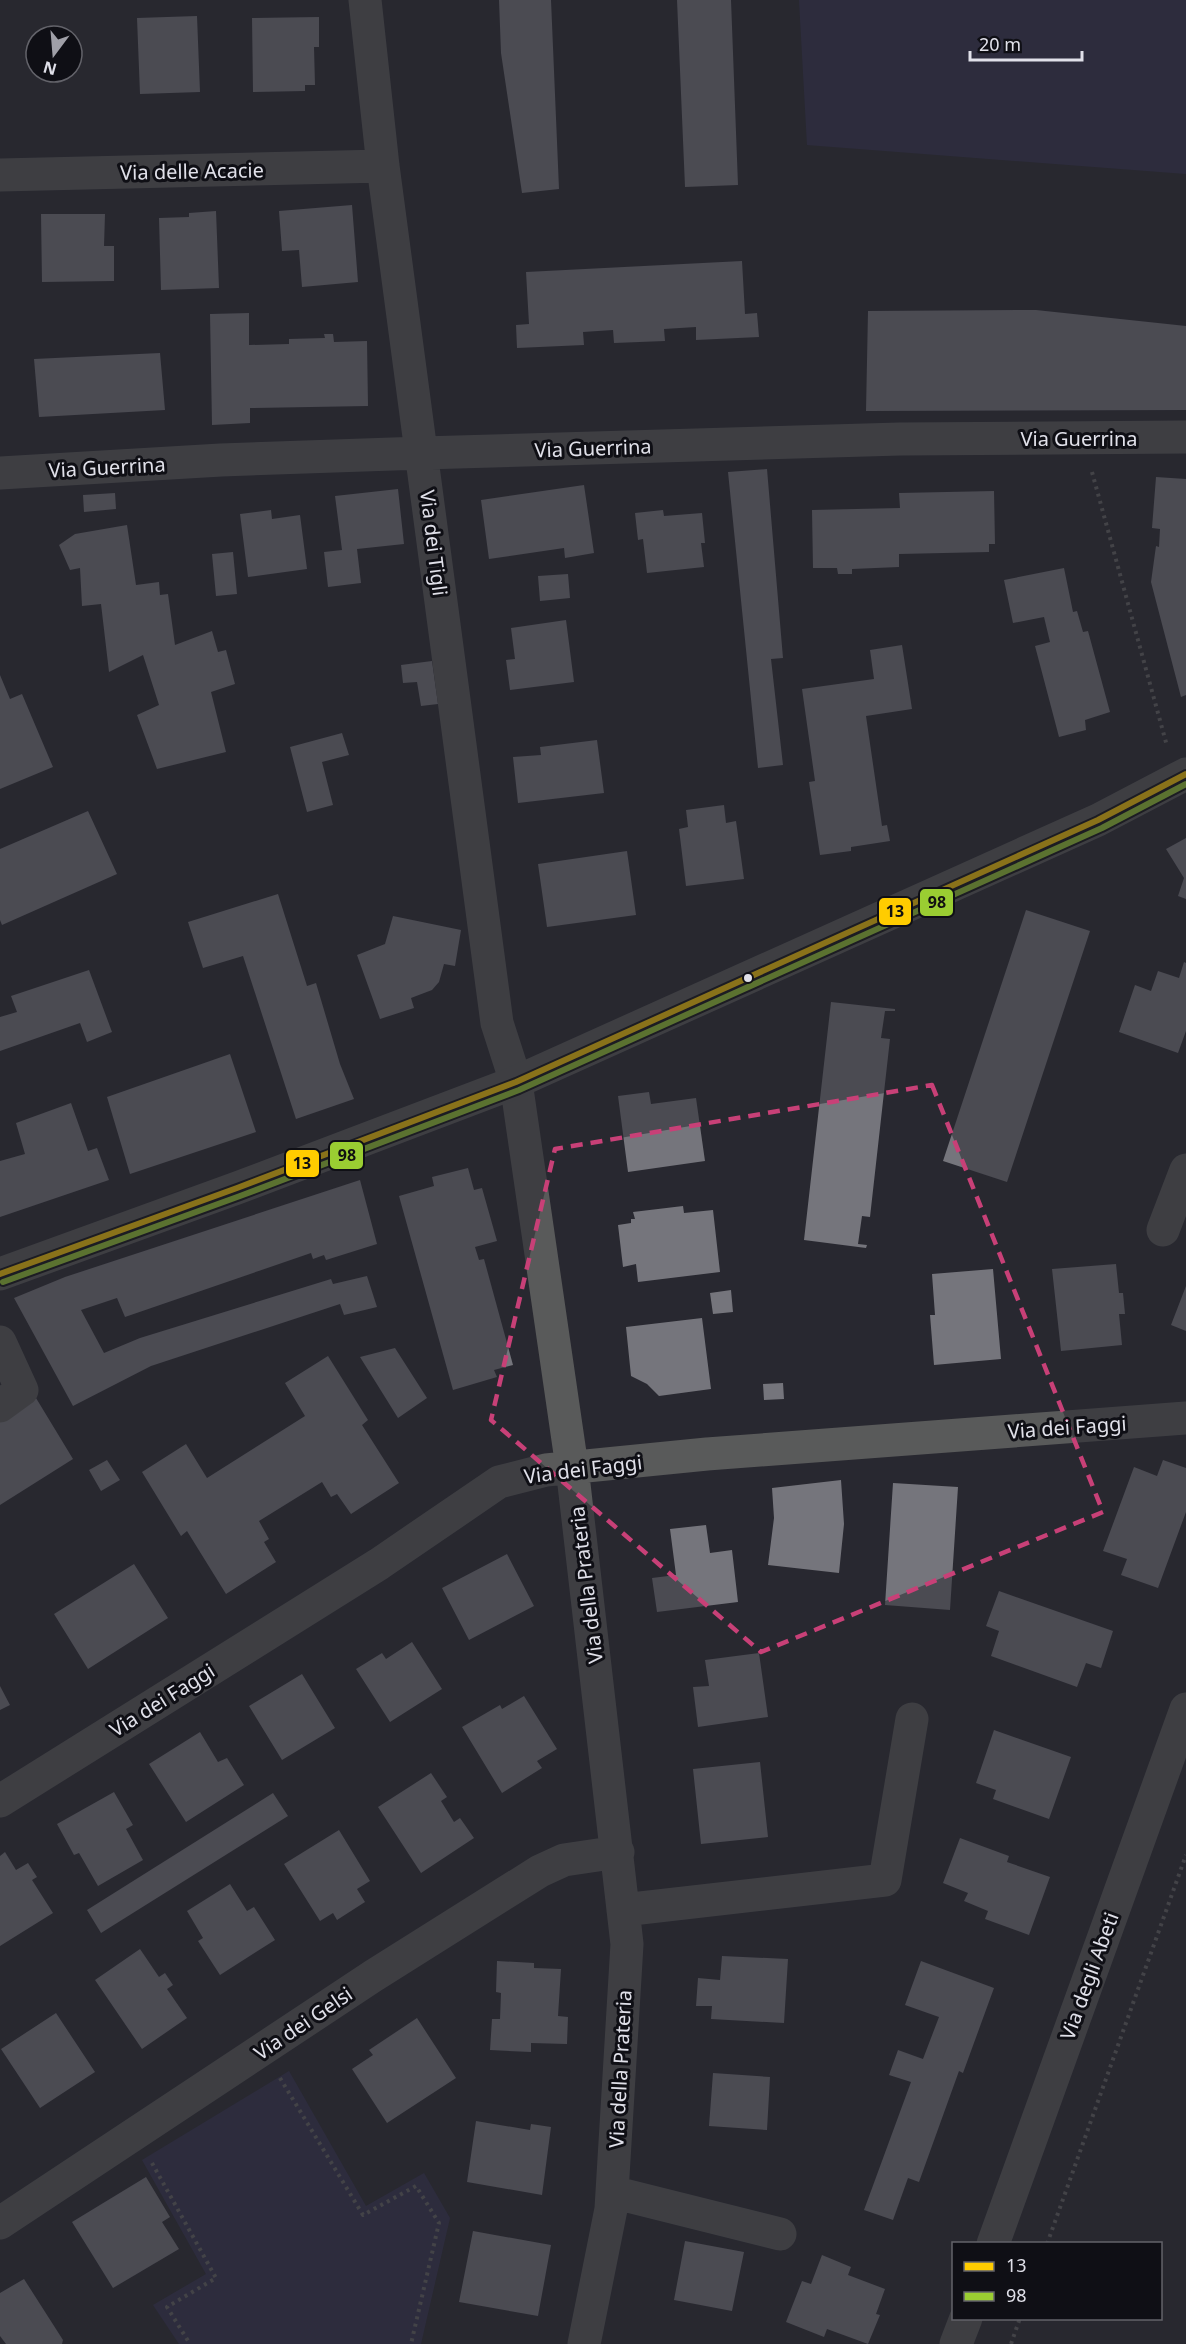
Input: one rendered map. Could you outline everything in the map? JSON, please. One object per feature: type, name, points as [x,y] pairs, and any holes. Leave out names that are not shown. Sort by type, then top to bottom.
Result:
[{"type":"street","name":"Via dei Tigli","points":[[365,0],[383,166],[497,1023],[516,1082]]},
{"type":"street","name":"Via delle Acacie","points":[[0,175],[383,166]]},
{"type":"street","name":"Via Guerrina","points":[[0,473],[221,460],[422,453],[900,439],[1186,437]]},
{"type":"street","points":[[0,1274],[237,1188],[516,1082],[1098,820],[1181,776]]},
{"type":"street","name":"Via della Prateria","points":[[516,1082],[572,1467],[627,1944],[611,2209],[584,2344]]},
{"type":"street","points":[[1163,1230],[1186,1170]]},
{"type":"street","points":[[0,1343],[22,1389],[0,1406]]},
{"type":"street","name":"Via dei Faggi","points":[[0,1802],[379,1564],[499,1482],[546,1470],[707,1454],[1186,1418]]},
{"type":"street","name":"Via degli Abeti","points":[[994,2242],[1186,1709]]},
{"type":"street","points":[[624,1910],[885,1880],[912,1719]]},
{"type":"street","name":"Via dei Gelsi","points":[[0,2223],[364,1983],[540,1871],[564,1860],[618,1852]]},
{"type":"street","points":[[612,2192],[780,2234]]},
{"type":"street","points":[[956,2344],[966,2320]]},
{"type":"path","points":[[1082,437],[1181,776]]},
{"type":"path","points":[[1048,2242],[1186,1855]]},
{"type":"path","points":[[276,2072],[363,2215],[416,2186],[439,2223],[411,2344]]},
{"type":"path","points":[[152,2163],[216,2278],[167,2307],[190,2344]]},
{"type":"path","points":[[1011,2344],[1020,2320]]},
{"type":"highlighted area","points":[[932,1085],[1103,1512],[761,1652],[491,1420],[555,1149]]},
{"type":"shaded area","points":[[799,0],[1186,0],[1186,174],[807,145]]},
{"type":"shaded area","points":[[289,2071],[366,2206],[424,2173],[450,2218],[421,2344],[179,2344],[153,2305],[206,2274],[142,2160]]},
{"type":"building","points":[[499,0],[551,0],[559,189],[522,193],[501,53]]},
{"type":"building","points":[[677,0],[731,0],[738,185],[685,187]]},
{"type":"building","points":[[197,16],[200,92],[140,94],[137,18]]},
{"type":"building","points":[[319,17],[319,47],[314,47],[315,85],[305,85],[305,91],[253,92],[252,18]]},
{"type":"building","points":[[352,205],[358,282],[302,287],[299,250],[282,251],[279,211]]},
{"type":"building","points":[[216,211],[219,288],[161,290],[159,218],[189,217],[189,213]]},
{"type":"building","points":[[41,214],[105,214],[104,246],[114,246],[114,281],[42,282]]},
{"type":"building","points":[[742,261],[745,314],[757,313],[759,337],[696,340],[696,327],[664,329],[665,341],[614,343],[613,330],[583,332],[584,345],[517,348],[516,325],[529,324],[526,272]]},
{"type":"building","points":[[1036,310],[1186,326],[1186,410],[866,411],[868,311]]},
{"type":"building","points":[[249,313],[249,345],[289,344],[289,339],[325,338],[324,334],[333,334],[334,342],[367,341],[368,406],[250,408],[250,423],[212,425],[210,314]]},
{"type":"building","points":[[160,353],[165,410],[39,417],[34,359]]},
{"type":"building","points":[[767,469],[783,658],[771,659],[783,765],[758,768],[728,472]]},
{"type":"building","points":[[1156,477],[1186,479],[1186,695],[1181,697],[1151,582],[1156,546],[1159,547],[1160,529],[1152,528]]},
{"type":"building","points":[[584,485],[594,553],[565,558],[564,548],[489,559],[481,500]]},
{"type":"building","points":[[398,489],[404,544],[357,549],[361,583],[328,587],[324,552],[342,550],[335,496]]},
{"type":"building","points":[[994,491],[995,544],[989,544],[989,552],[899,554],[899,567],[852,569],[852,574],[838,574],[837,568],[813,568],[812,510],[900,508],[899,493]]},
{"type":"building","points":[[115,493],[116,509],[84,512],[83,495]]},
{"type":"building","points":[[271,510],[272,519],[300,515],[307,569],[248,577],[240,514]]},
{"type":"building","points":[[663,510],[664,516],[702,513],[705,543],[701,543],[704,567],[647,573],[643,539],[638,540],[635,513]]},
{"type":"building","points":[[127,525],[136,585],[159,582],[160,595],[168,594],[175,645],[212,631],[218,652],[226,650],[235,684],[211,692],[226,752],[157,769],[137,715],[159,705],[143,655],[109,672],[101,604],[82,606],[80,568],[70,570],[59,545],[75,534]]},
{"type":"building","points":[[233,552],[237,594],[216,596],[212,554]]},
{"type":"building","points":[[1064,568],[1073,612],[1077,611],[1083,632],[1088,631],[1110,712],[1085,720],[1086,730],[1059,737],[1035,646],[1050,642],[1044,617],[1013,623],[1004,580]]},
{"type":"building","points":[[568,574],[570,598],[540,601],[538,576]]},
{"type":"building","points":[[566,620],[574,682],[510,690],[506,660],[515,659],[511,628]]},
{"type":"building","points":[[902,645],[912,709],[866,716],[882,826],[887,825],[890,841],[851,847],[851,851],[820,855],[809,782],[815,781],[802,689],[874,679],[870,650]]},
{"type":"building","points":[[432,661],[438,704],[421,706],[417,682],[403,683],[401,665]]},
{"type":"building","points":[[0,675],[10,699],[22,694],[53,767],[0,789]]},
{"type":"building","points":[[342,733],[349,755],[322,762],[333,805],[307,812],[290,747]]},
{"type":"building","points":[[597,740],[604,793],[518,803],[513,757],[541,755],[540,747]]},
{"type":"building","points":[[724,805],[726,823],[736,821],[744,879],[686,886],[679,829],[688,827],[686,810]]},
{"type":"building","points":[[88,811],[117,874],[2,925],[0,920],[0,849]]},
{"type":"building","points":[[1186,838],[1186,899],[1178,896],[1184,878],[1166,849]]},
{"type":"building","points":[[627,851],[636,915],[547,927],[538,864]]},
{"type":"building","points":[[278,894],[307,986],[316,983],[340,1064],[354,1099],[296,1119],[243,956],[203,968],[188,922]]},
{"type":"building","points":[[1026,910],[1090,931],[1007,1182],[943,1161]]},
{"type":"building","points":[[393,916],[461,930],[455,966],[444,964],[439,982],[432,990],[411,998],[414,1008],[380,1019],[357,955],[385,944]]},
{"type":"building","points":[[1184,962],[1186,963],[1186,1031],[1178,1053],[1119,1032],[1135,985],[1151,991],[1158,971],[1179,978]]},
{"type":"building","points":[[89,970],[112,1032],[87,1042],[80,1023],[0,1051],[0,1017],[17,1012],[11,996]]},
{"type":"building","points":[[831,1002],[895,1009],[895,1011],[885,1011],[881,1038],[890,1039],[870,1217],[862,1216],[858,1244],[867,1245],[866,1248],[804,1240]]},
{"type":"building","points":[[230,1054],[256,1132],[130,1174],[107,1097]]},
{"type":"building","points":[[649,1092],[651,1104],[696,1098],[705,1161],[628,1172],[618,1096]]},
{"type":"building","points":[[71,1103],[88,1151],[97,1148],[109,1180],[0,1217],[0,1161],[25,1154],[16,1123]]},
{"type":"building","points":[[468,1168],[474,1190],[482,1188],[497,1241],[475,1247],[479,1260],[484,1259],[513,1365],[494,1370],[497,1377],[453,1390],[399,1196],[434,1186],[432,1177]]},
{"type":"building","points":[[360,1180],[377,1244],[326,1260],[324,1255],[313,1259],[311,1253],[125,1317],[117,1298],[81,1310],[104,1353],[140,1338],[331,1279],[333,1284],[367,1276],[377,1307],[344,1315],[340,1304],[151,1366],[73,1406],[14,1298],[65,1277]]},
{"type":"building","points":[[683,1206],[684,1213],[713,1210],[720,1272],[638,1282],[636,1264],[623,1267],[618,1225],[631,1223],[631,1219],[635,1219],[633,1212]]},
{"type":"building","points":[[1116,1264],[1119,1293],[1123,1293],[1125,1314],[1119,1314],[1122,1345],[1061,1351],[1052,1269]]},
{"type":"building","points":[[993,1269],[1001,1359],[934,1365],[930,1315],[935,1315],[932,1274]]},
{"type":"building","points":[[1186,1286],[1186,1331],[1171,1325]]},
{"type":"building","points":[[731,1290],[733,1312],[713,1314],[710,1293]]},
{"type":"building","points":[[702,1318],[711,1389],[659,1396],[647,1384],[631,1376],[626,1327]]},
{"type":"building","points":[[395,1348],[427,1398],[398,1418],[360,1357]]},
{"type":"building","points":[[328,1356],[368,1420],[362,1425],[399,1483],[351,1514],[337,1494],[331,1497],[322,1482],[259,1521],[269,1539],[264,1542],[276,1562],[226,1594],[187,1531],[181,1536],[142,1472],[186,1444],[207,1478],[305,1416],[285,1383]]},
{"type":"building","points":[[783,1383],[784,1399],[764,1400],[763,1384]]},
{"type":"building","points":[[36,1398],[73,1459],[0,1505],[0,1420]]},
{"type":"building","points":[[107,1460],[120,1480],[101,1491],[89,1470]]},
{"type":"building","points":[[1163,1460],[1186,1468],[1186,1512],[1158,1588],[1121,1575],[1127,1559],[1103,1551],[1134,1467],[1157,1476]]},
{"type":"building","points":[[841,1480],[844,1524],[839,1573],[768,1565],[774,1518],[772,1488]]},
{"type":"building","points":[[893,1483],[958,1487],[950,1610],[885,1605]]},
{"type":"building","points":[[706,1525],[710,1553],[732,1550],[738,1602],[657,1612],[652,1578],[676,1575],[670,1529]]},
{"type":"building","points":[[507,1554],[534,1606],[469,1640],[442,1588]]},
{"type":"building","points":[[134,1564],[168,1618],[88,1669],[54,1614]]},
{"type":"building","points":[[999,1591],[1113,1631],[1101,1668],[1086,1663],[1077,1687],[991,1656],[999,1631],[986,1626]]},
{"type":"building","points":[[412,1642],[442,1689],[390,1722],[356,1669],[382,1653],[386,1659]]},
{"type":"building","points":[[759,1653],[768,1717],[698,1727],[693,1687],[709,1686],[705,1660]]},
{"type":"building","points":[[302,1674],[335,1728],[282,1760],[249,1706]]},
{"type":"building","points":[[0,1686],[10,1705],[0,1710]]},
{"type":"building","points":[[524,1696],[557,1749],[537,1761],[542,1768],[502,1793],[462,1727],[500,1705],[502,1709]]},
{"type":"building","points":[[994,1730],[1071,1757],[1049,1819],[993,1799],[996,1790],[976,1783]]},
{"type":"building","points":[[200,1732],[218,1762],[227,1758],[244,1785],[186,1822],[149,1764]]},
{"type":"building","points":[[760,1762],[768,1837],[701,1844],[693,1769]]},
{"type":"building","points":[[431,1773],[447,1797],[441,1801],[454,1822],[460,1818],[474,1838],[421,1873],[378,1807]]},
{"type":"building","points":[[114,1792],[133,1825],[126,1829],[143,1860],[98,1886],[79,1853],[74,1855],[57,1824]]},
{"type":"building","points":[[273,1793],[288,1816],[101,1933],[87,1910]]},
{"type":"building","points":[[339,1830],[370,1881],[357,1889],[365,1902],[337,1920],[333,1913],[320,1921],[284,1864]]},
{"type":"building","points":[[960,1838],[1009,1856],[1007,1862],[1050,1877],[1029,1935],[985,1919],[988,1911],[964,1901],[968,1893],[943,1883]]},
{"type":"building","points":[[5,1852],[16,1870],[28,1863],[37,1877],[32,1880],[53,1913],[0,1946],[0,1856]]},
{"type":"building","points":[[230,1884],[247,1911],[254,1907],[275,1940],[220,1975],[198,1941],[203,1938],[187,1911]]},
{"type":"building","points":[[140,1949],[159,1977],[165,1973],[173,1985],[167,1989],[187,2018],[142,2049],[95,1980]]},
{"type":"building","points":[[722,1956],[788,1959],[784,2023],[711,2019],[712,2006],[696,2006],[698,1978],[720,1980]]},
{"type":"building","points":[[497,1961],[534,1963],[534,1968],[561,1969],[558,2016],[568,2017],[567,2044],[531,2043],[531,2052],[490,2050],[492,2019],[500,2019],[501,1993],[496,1992]]},
{"type":"building","points":[[921,1961],[994,1988],[963,2073],[959,2071],[919,2182],[908,2178],[893,2220],[864,2210],[911,2082],[889,2075],[898,2050],[923,2059],[939,2017],[905,2005]]},
{"type":"building","points":[[56,2013],[95,2072],[40,2108],[1,2049]]},
{"type":"building","points":[[417,2018],[456,2078],[387,2123],[352,2069],[373,2055],[369,2050]]},
{"type":"building","points":[[713,2073],[770,2077],[767,2130],[709,2126]]},
{"type":"building","points":[[476,2121],[530,2130],[531,2124],[551,2127],[542,2195],[467,2182]]},
{"type":"building","points":[[146,2177],[170,2217],[162,2222],[179,2249],[113,2288],[72,2222]]},
{"type":"building","points":[[473,2231],[551,2245],[538,2316],[459,2302]]},
{"type":"building","points":[[685,2241],[744,2252],[732,2311],[674,2300]]},
{"type":"building","points":[[822,2255],[851,2267],[848,2275],[885,2289],[876,2314],[880,2315],[868,2344],[827,2329],[824,2337],[786,2322],[802,2281],[811,2284]]},
{"type":"building","points":[[24,2279],[63,2340],[62,2344],[6,2344],[0,2336],[0,2293]]},
{"type":"transit line","name":"13","points":[[0,1274],[237,1188],[516,1082],[1098,820],[1186,774]]},
{"type":"transit line","name":"98","points":[[3,1282],[240,1196],[519,1090],[1102,828],[1186,784]]}]
